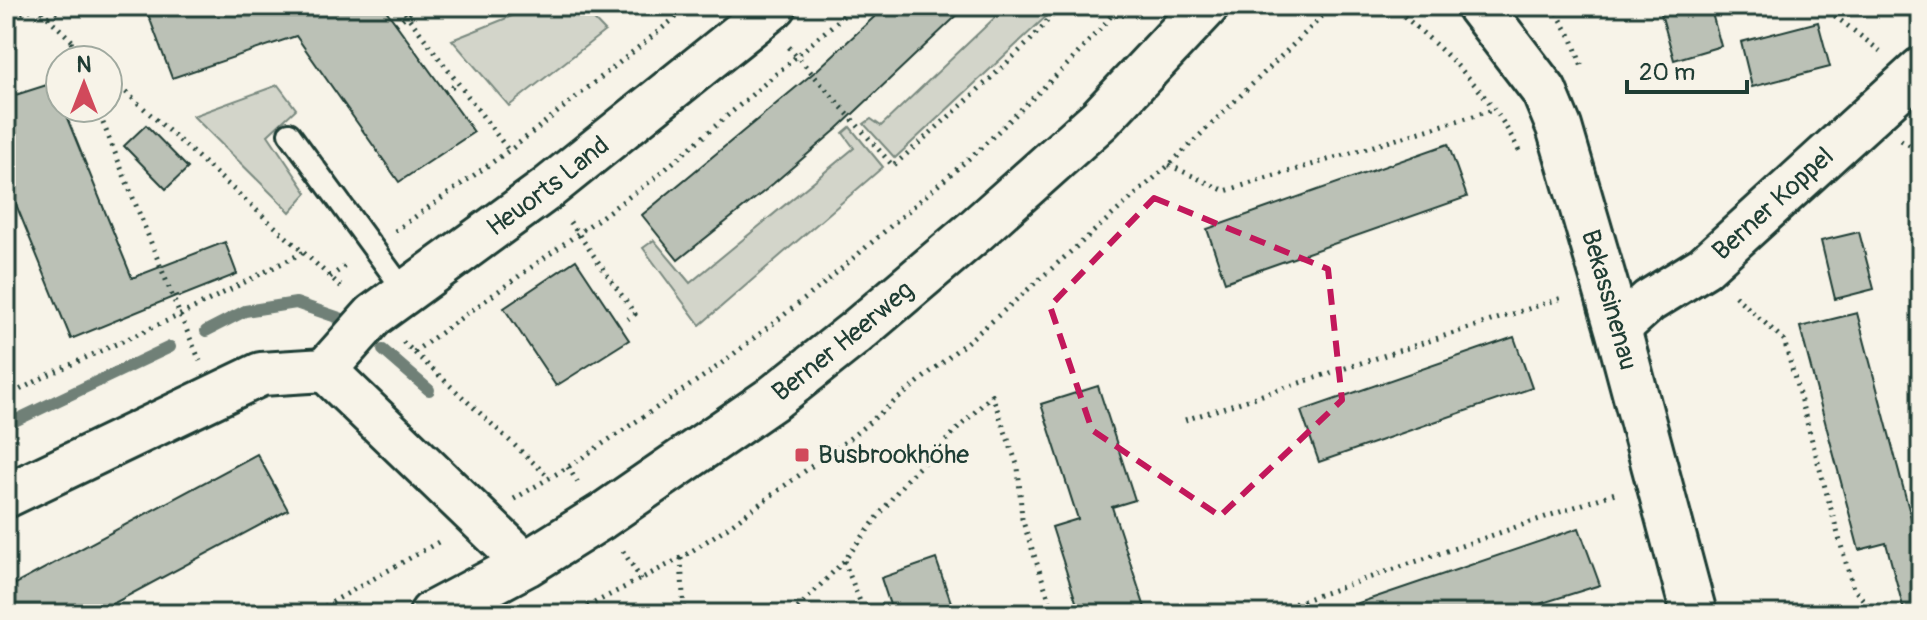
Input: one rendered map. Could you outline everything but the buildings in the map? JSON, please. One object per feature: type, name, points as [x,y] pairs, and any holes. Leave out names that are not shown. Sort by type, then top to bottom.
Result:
[{"type":"main road","name":"Berner Heerweg","points":[[432,614],[526,564],[601,517],[772,399],[975,231],[1100,119],[1206,6]]},
{"type":"main road","name":"Bekassinenau","points":[[1479,6],[1544,91],[1559,127],[1618,329],[1694,614]]},
{"type":"street","name":"Heuorts Land","points":[[325,370],[390,304],[547,189],[771,9]]},
{"type":"street","name":"Berner Koppel","points":[[1618,329],[1649,301],[1704,267],[1902,61]]},
{"type":"street","points":[[6,496],[261,374],[325,370],[526,564]]},
{"type":"lane","points":[[289,133],[373,247],[390,304]]},
{"type":"path","points":[[48,17],[66,6]]},
{"type":"path","points":[[400,6],[457,84],[547,189],[635,314],[628,319]]},
{"type":"path","points":[[396,24],[418,6]]},
{"type":"path","points":[[330,277],[511,149],[690,6]]},
{"type":"path","points":[[414,352],[655,178],[855,6]]},
{"type":"path","points":[[504,505],[713,370],[820,287],[980,149],[1072,60],[1120,6]]},
{"type":"path","points":[[573,614],[681,558],[849,439],[990,323],[1169,165],[1333,6]]},
{"type":"path","points":[[1392,6],[1459,67],[1512,136],[1522,157]]},
{"type":"path","points":[[1822,6],[1902,61]]},
{"type":"path","points":[[6,18],[37,7],[75,44]]},
{"type":"path","points":[[771,9],[797,57],[893,166],[1030,41],[1057,7]]},
{"type":"path","points":[[68,37],[71,44]]},
{"type":"path","points":[[445,92],[457,84]]},
{"type":"path","points":[[124,90],[330,277],[390,304],[414,352],[550,478]]},
{"type":"path","points":[[1169,165],[1225,191],[1493,110]]},
{"type":"path","points":[[103,124],[180,315]]},
{"type":"path","points":[[6,397],[304,252]]},
{"type":"path","points":[[1185,420],[1566,297],[1564,286]]},
{"type":"path","points":[[1730,291],[1784,340],[1853,588],[1876,614]]},
{"type":"path","points":[[792,614],[844,561],[906,480],[992,395],[1018,467],[1022,519],[1054,614]]},
{"type":"path","points":[[1287,606],[1618,492]]},
{"type":"path","points":[[311,614],[453,534]]},
{"type":"path","points":[[681,558],[684,614]]},
{"type":"path","points":[[844,561],[865,614]]},
{"type":"highlighted area","points":[[1154,198],[1328,269],[1342,400],[1220,516],[1092,430],[1050,306]]},
{"type":"shaded area","points":[[537,6],[581,6],[605,31],[509,106],[452,40]]},
{"type":"shaded area","points":[[1007,6],[1044,6],[1050,13],[895,158],[864,124],[871,119],[881,126]]},
{"type":"shaded area","points":[[278,85],[296,109],[268,135],[307,193],[290,212],[193,116]]},
{"type":"shaded area","points":[[850,127],[883,167],[700,325],[643,248],[654,240],[690,283],[854,148],[843,133]]},
{"type":"waterway","points":[[206,331],[245,311],[296,303],[348,321]]},
{"type":"waterway","points":[[6,425],[170,347]]},
{"type":"waterway","points":[[383,350],[429,390]]},
{"type":"place","name":"Busbrookhöhe","points":[[802,455]]}]
